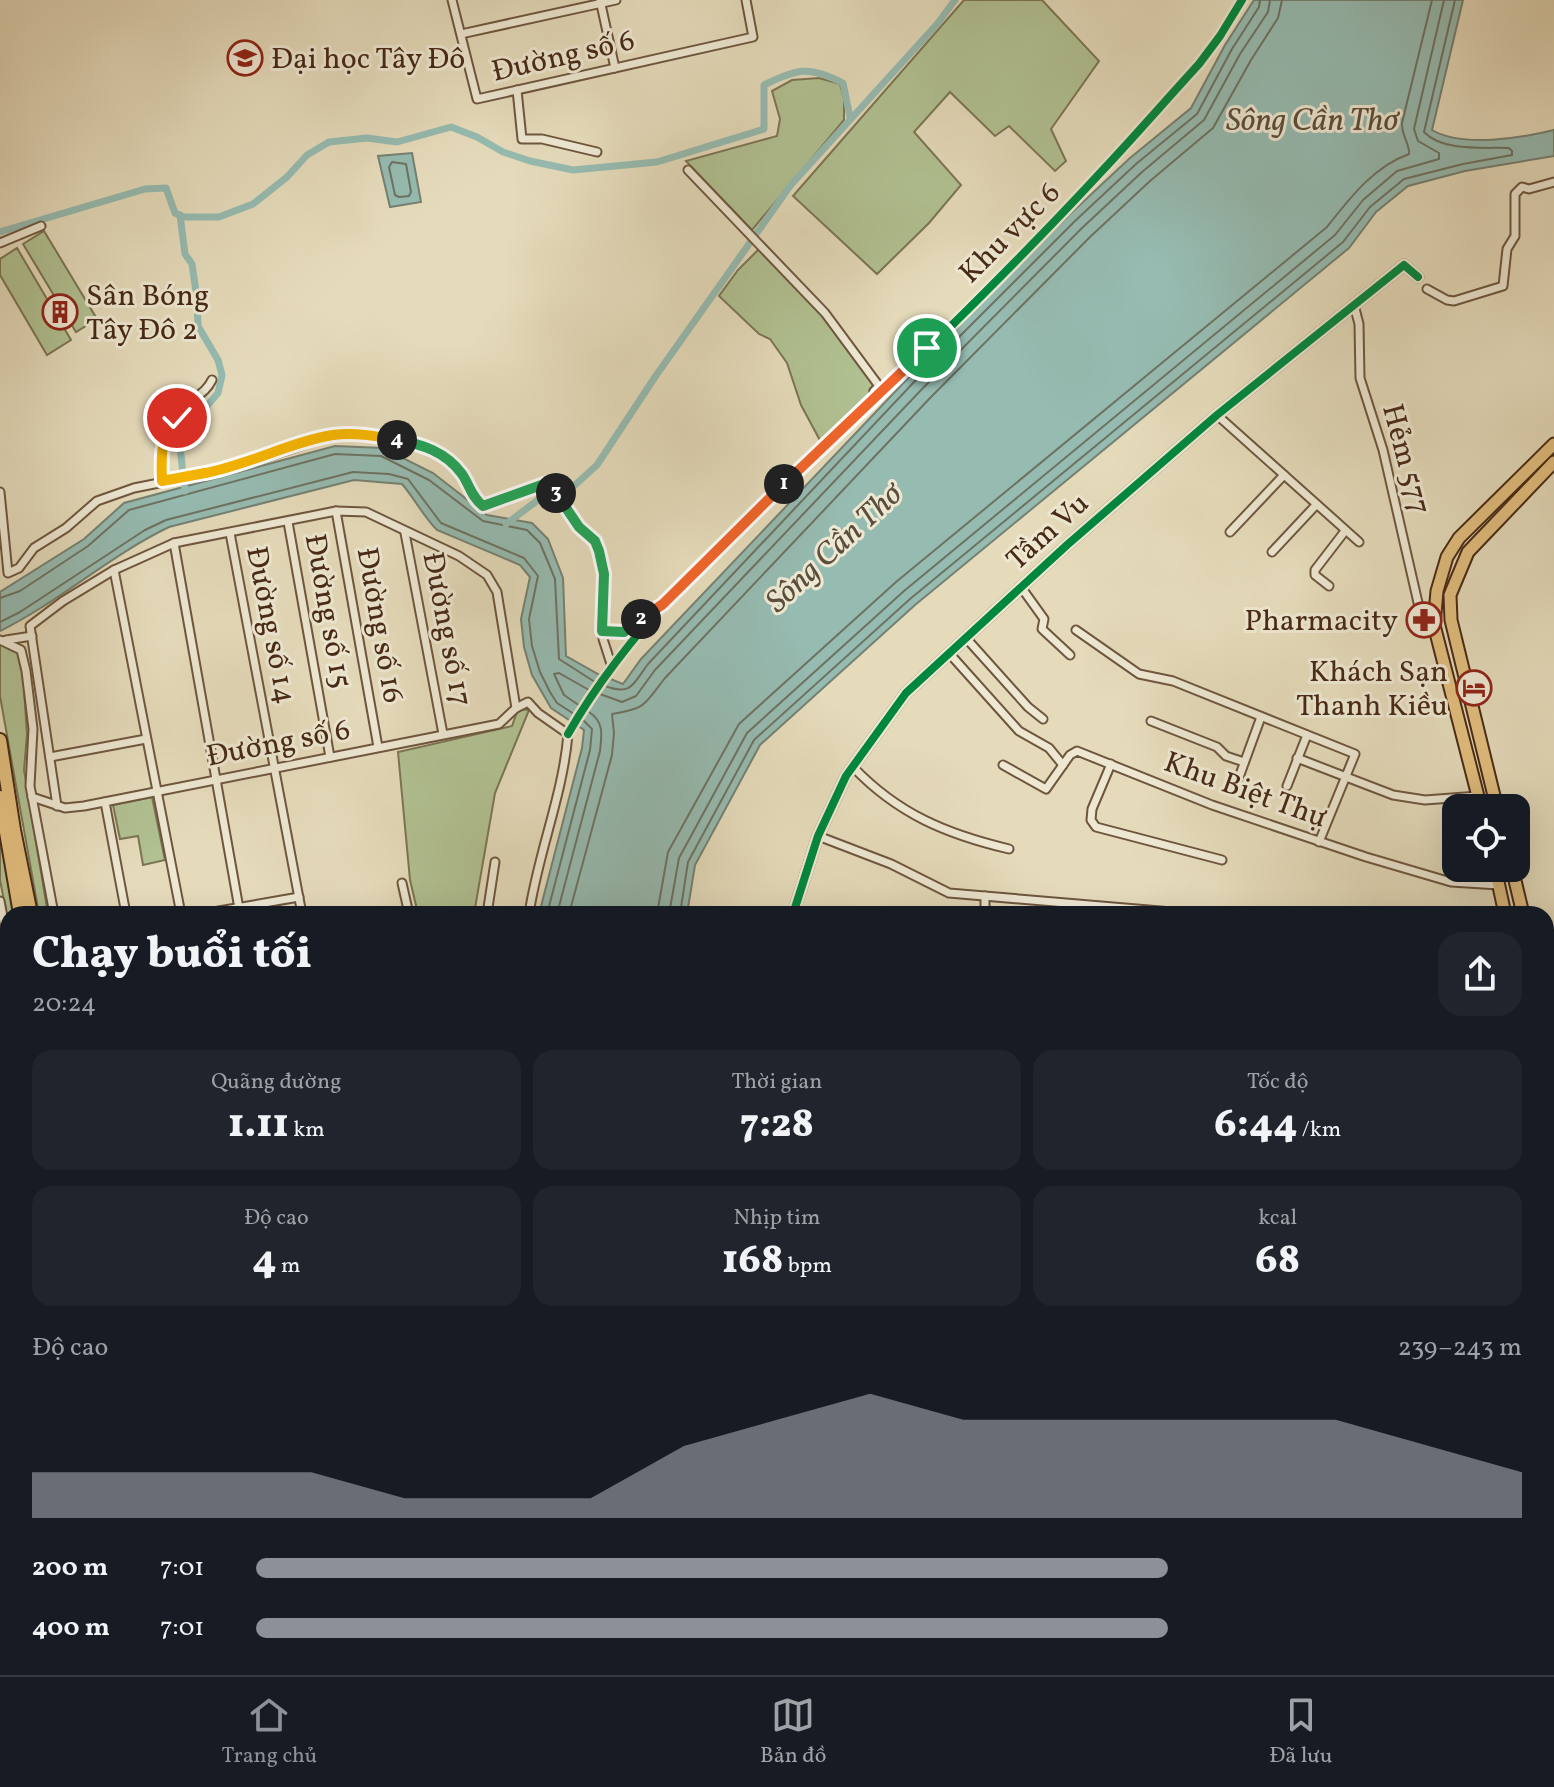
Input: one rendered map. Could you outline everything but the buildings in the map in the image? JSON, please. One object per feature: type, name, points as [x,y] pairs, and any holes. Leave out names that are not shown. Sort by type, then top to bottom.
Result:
[{"type":"highway","points":[[0,740],[29,906]]},
{"type":"highway","points":[[0,797],[19,906]]},
{"type":"main road","points":[[1478,794],[1434,625],[1442,571],[1459,538],[1554,444]]},
{"type":"main road","points":[[1494,794],[1451,620],[1450,595],[1468,552],[1554,462]]},
{"type":"main road","points":[[1530,466],[1539,476]]},
{"type":"main road","points":[[1498,882],[1503,906]]},
{"type":"main road","points":[[1515,882],[1521,906]]},
{"type":"street","points":[[452,0],[461,34],[616,0]]},
{"type":"street","name":"Đường số 6","points":[[461,34],[477,99],[753,37],[746,0]]},
{"type":"street","name":"Khu vực 6","points":[[530,906],[560,784],[568,734],[609,668],[663,604],[731,535],[878,396],[1102,172],[1212,49],[1242,0]]},
{"type":"street","points":[[600,2],[615,68]]},
{"type":"street","points":[[517,90],[522,139],[542,139],[597,152]]},
{"type":"street","points":[[688,170],[833,323],[879,386],[874,391],[878,396]]},
{"type":"street","points":[[1427,289],[1454,301],[1503,286],[1507,249],[1515,236],[1517,190],[1554,182]]},
{"type":"street","points":[[0,243],[41,226]]},
{"type":"street","name":"Tầm Vu","points":[[796,906],[818,836],[853,767],[906,693],[1217,415],[1404,265],[1418,277]]},
{"type":"street","name":"Hẻm 577","points":[[1354,305],[1359,324],[1360,378],[1383,450],[1419,607],[1435,612]]},
{"type":"street","points":[[166,481],[160,458],[164,437],[187,405],[206,391],[212,380]]},
{"type":"street","points":[[1217,415],[1359,542]]},
{"type":"street","points":[[0,492],[4,575],[19,568],[34,548],[66,528],[97,501],[166,481],[234,468],[333,435],[372,435],[416,443],[439,452],[451,461],[464,476],[474,499],[483,506],[547,483],[564,502],[579,527],[595,541],[599,551],[604,574],[602,631],[609,668]]},
{"type":"street","points":[[1230,532],[1284,475]]},
{"type":"street","points":[[1272,552],[1316,505]]},
{"type":"street","points":[[57,806],[30,626],[63,601],[114,570],[174,543],[199,537],[336,511],[366,512],[459,556],[487,575],[497,592],[516,708]]},
{"type":"street","name":"Đường số 16","points":[[336,511],[378,747]]},
{"type":"street","name":"Đường số 15","points":[[288,522],[330,757]]},
{"type":"street","points":[[1329,586],[1315,575],[1315,570],[1345,531]]},
{"type":"street","name":"Đường số 14","points":[[230,533],[301,906]]},
{"type":"street","name":"Đường số 17","points":[[405,533],[443,734]]},
{"type":"street","points":[[174,543],[239,906]]},
{"type":"street","points":[[114,570],[179,906]]},
{"type":"street","points":[[1021,587],[1044,619],[1042,629],[1070,655]]},
{"type":"street","points":[[602,631],[624,632],[663,604]]},
{"type":"street","points":[[1076,630],[1146,678],[1173,681],[1355,754],[1319,842]]},
{"type":"street","points":[[3,640],[32,636]]},
{"type":"street","points":[[966,638],[1043,719]]},
{"type":"street","points":[[3,640],[21,650],[26,671],[33,729],[30,763],[32,797],[52,906]]},
{"type":"street","points":[[949,653],[1019,731],[1049,748],[1063,765]]},
{"type":"street","name":"Đường số 6","points":[[32,797],[73,808],[105,802],[499,724],[516,708],[528,702],[568,734]]},
{"type":"street","points":[[1238,780],[1261,717]]},
{"type":"street","points":[[1151,721],[1217,747],[1231,758],[1244,762]]},
{"type":"street","points":[[1287,786],[1307,735]]},
{"type":"street","points":[[50,757],[146,739]]},
{"type":"street","name":"Khu Biệt Thự","points":[[1003,765],[1046,789],[1070,755],[1077,751],[1212,805],[1319,842],[1451,882],[1499,885]]},
{"type":"street","points":[[1297,758],[1393,795],[1442,801]]},
{"type":"street","points":[[1111,764],[1092,809],[1091,820],[1096,827],[1222,860]]},
{"type":"street","points":[[853,767],[889,800],[931,825],[958,837],[1009,849]]},
{"type":"street","points":[[105,802],[124,906]]},
{"type":"street","points":[[818,836],[891,864],[949,893],[1076,906]]},
{"type":"street","points":[[488,906],[495,862]]},
{"type":"street","points":[[402,883],[407,906]]},
{"type":"street","points":[[985,896],[985,906]]},
{"type":"street","points":[[258,906],[299,897]]},
{"type":"green space","points":[[964,0],[1042,0],[1099,61],[1051,129],[1066,161],[1055,171],[1009,126],[995,136],[950,92],[914,132],[961,185],[929,223],[877,274],[793,196]]},
{"type":"green space","points":[[819,78],[840,84],[844,120],[752,230],[686,161],[777,136],[780,119],[772,91],[792,80]]},
{"type":"green space","points":[[44,231],[97,319],[76,332],[23,244]]},
{"type":"green space","points":[[762,246],[849,339],[883,386],[822,444],[801,405],[787,363],[770,339],[759,334],[719,296],[738,270]]},
{"type":"green space","points":[[17,248],[71,340],[47,355],[0,275],[0,259]]},
{"type":"green space","points":[[0,643],[17,651],[22,659],[27,734],[24,770],[47,906],[38,906],[0,696]]},
{"type":"green space","points":[[518,709],[529,710],[495,793],[475,906],[416,906],[410,880],[398,752],[512,726]]},
{"type":"green space","points":[[152,797],[165,860],[143,865],[138,836],[120,839],[113,805]]},
{"type":"green space","points":[[0,830],[14,906],[5,906],[0,880]]},
{"type":"water","name":"Sông Cần Thơ","points":[[1254,0],[1463,0],[1432,130],[1460,139],[1492,140],[1554,130],[1554,156],[1465,171],[1408,186],[1376,212],[1349,248],[915,605],[760,745],[695,865],[688,906],[541,906],[584,730],[551,708],[532,675],[524,647],[521,619],[530,577],[520,565],[437,530],[402,484],[354,480],[169,527],[0,631],[0,592],[84,539],[124,503],[335,446],[383,448],[433,473],[487,515],[532,523],[548,539],[563,578],[566,656],[623,684],[641,659],[910,376],[1069,215],[1130,158],[1191,108]]},
{"type":"water","points":[[412,153],[421,202],[390,207],[378,156]]},
{"type":"waterway","points":[[506,524],[542,497],[575,485],[597,465],[790,186],[938,23],[955,0]]},
{"type":"waterway","points":[[0,232],[145,189],[166,188],[175,213],[183,217],[219,217],[253,204],[287,177],[307,155],[329,142],[367,138],[397,142],[451,127],[503,152],[573,170],[657,162],[764,129],[764,85],[795,72],[822,74],[843,83],[850,117]]},
{"type":"waterway","points":[[180,215],[185,254],[192,264],[198,326],[218,360],[222,375],[218,393],[187,429],[180,447],[185,491]]},
{"type":"cycle path","points":[[568,734],[598,686],[668,599],[929,348],[1045,231],[1199,64],[1242,0]]},
{"type":"cycle path","points":[[796,906],[818,836],[846,776],[906,693],[1067,545],[1217,415],[1404,265],[1418,277]]},
{"type":"place","name":"Đại học Tây Đô","points":[[245,58]]},
{"type":"place","name":"Sân Bóng Tây Đô 2","points":[[60,312]]},
{"type":"place","name":"Pharmacity","points":[[1424,620]]},
{"type":"place","name":"Khách Sạn Thanh Kiều","points":[[1474,688]]},
{"type":"route","points":[[177,418],[164,437],[160,458],[162,481],[234,468],[333,435],[372,435],[416,443],[439,452],[464,476],[474,499],[483,506],[547,483],[564,502],[579,527],[595,541],[599,551],[604,574],[602,631],[622,632],[663,604],[927,348]]}]
